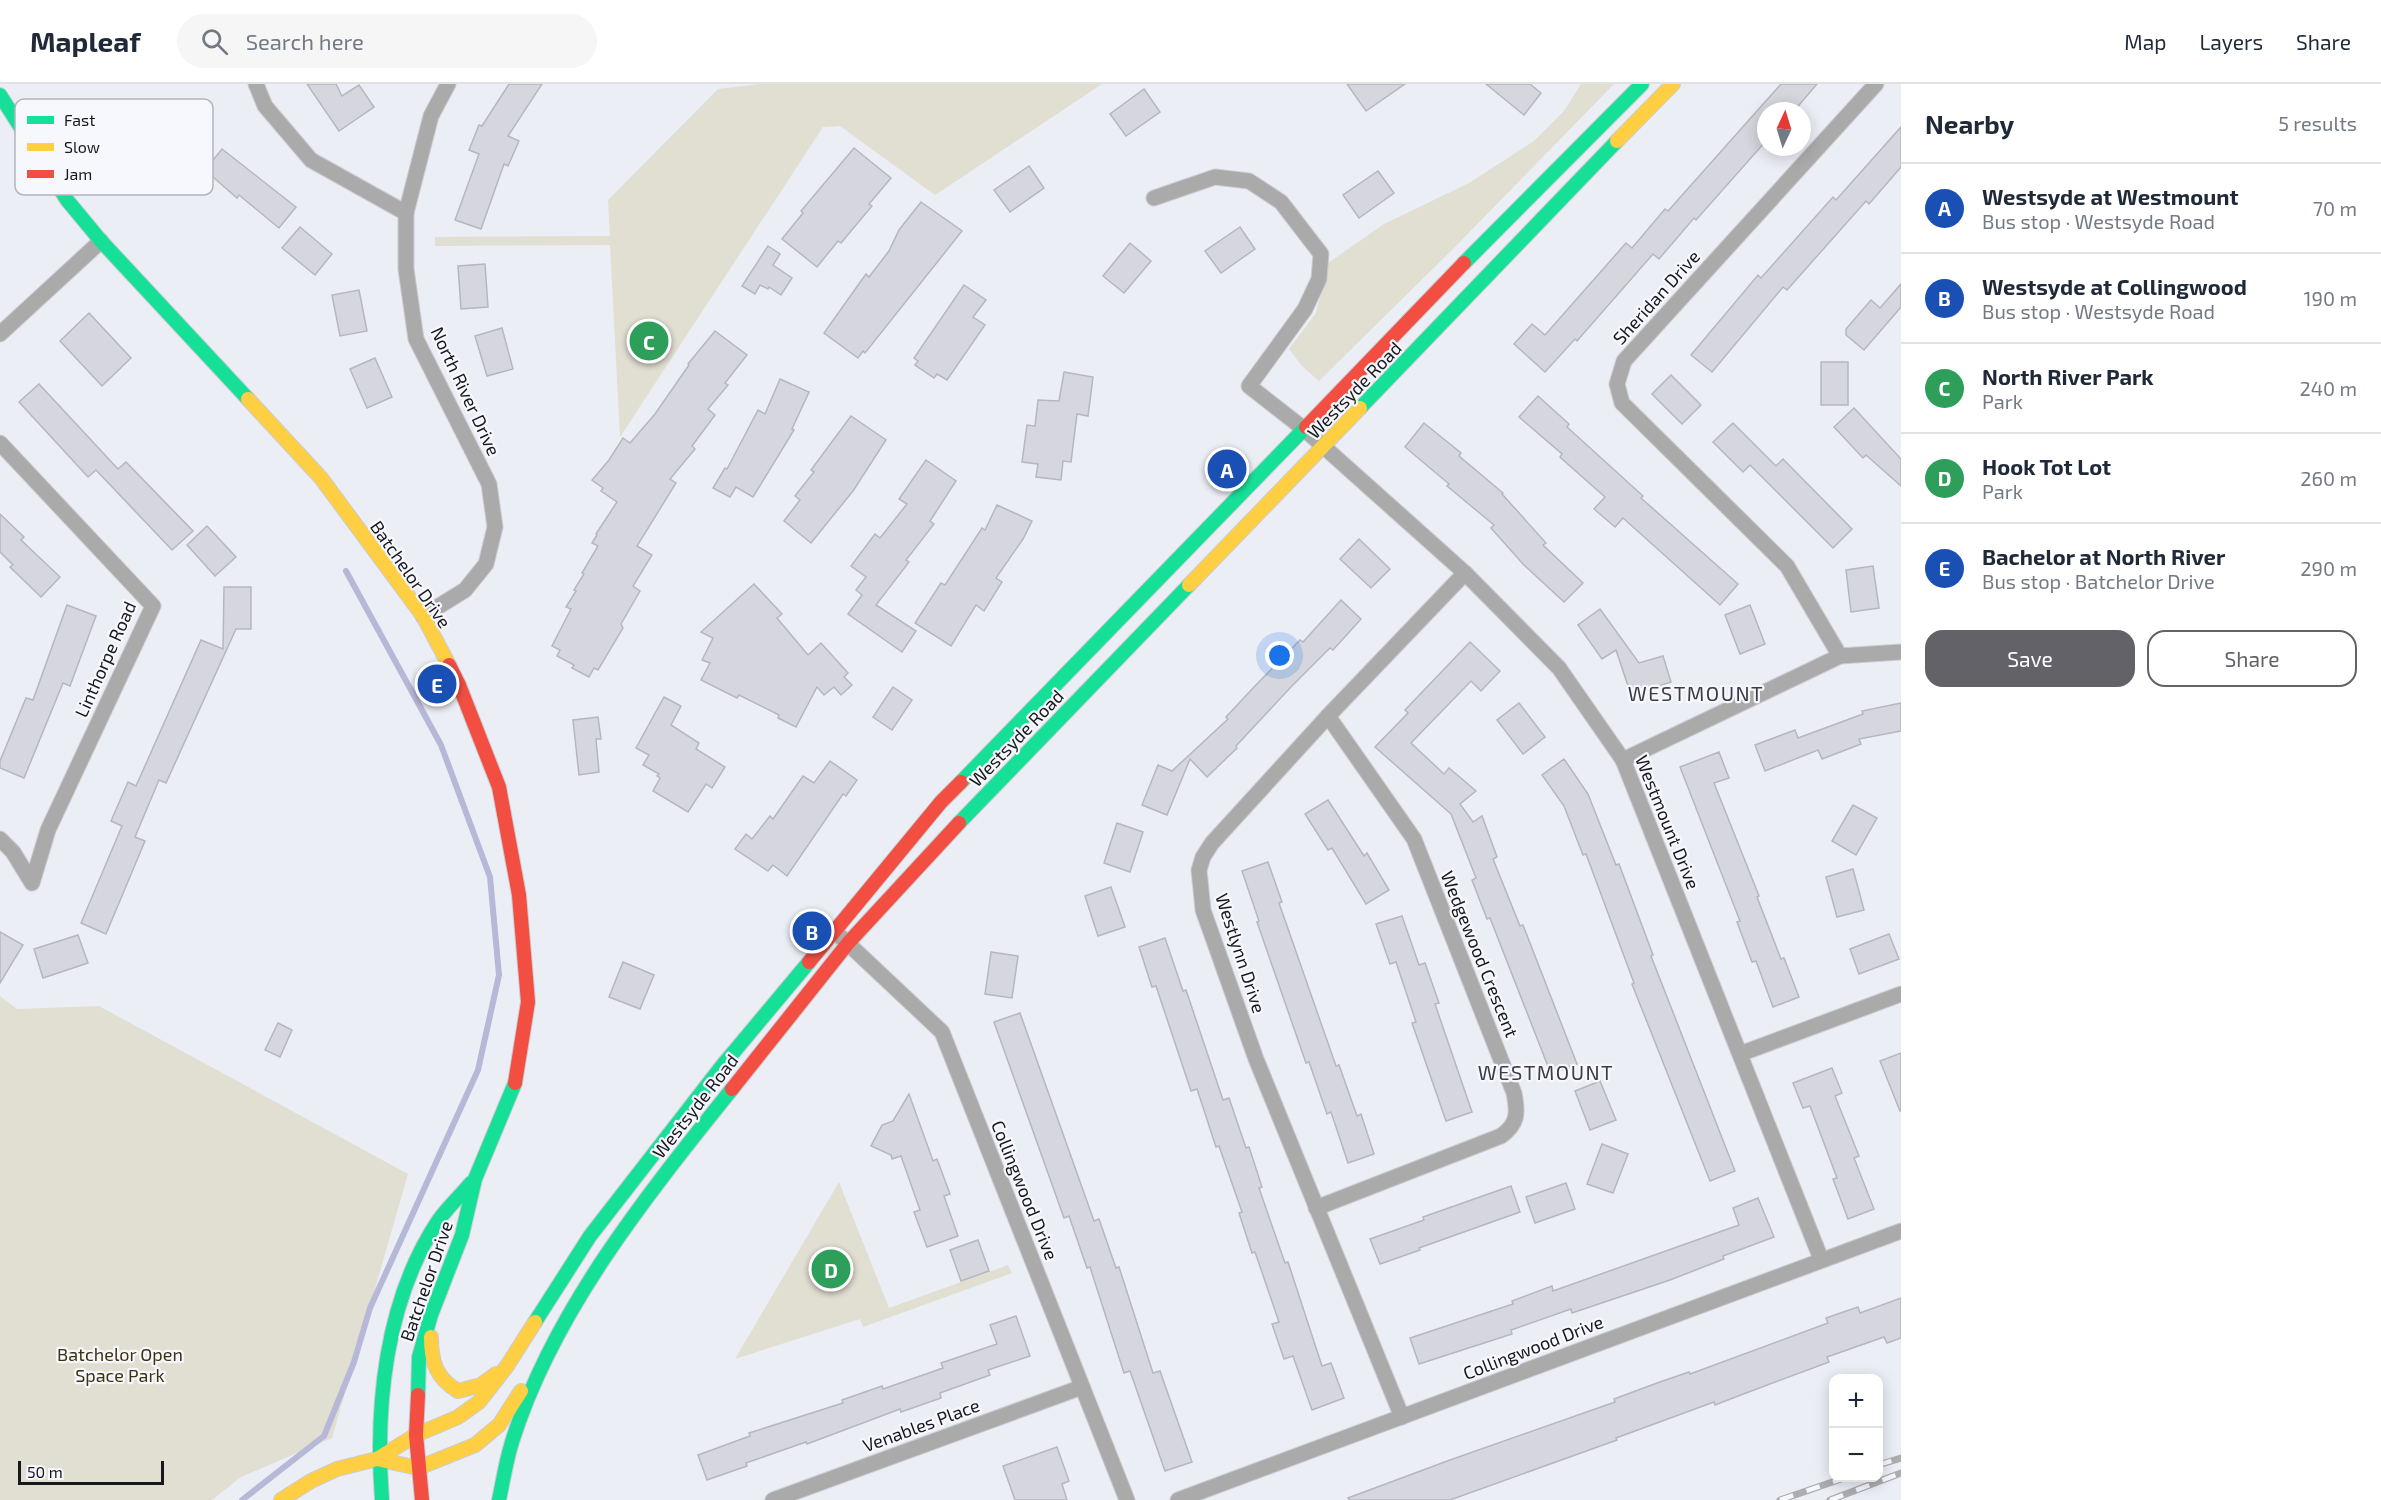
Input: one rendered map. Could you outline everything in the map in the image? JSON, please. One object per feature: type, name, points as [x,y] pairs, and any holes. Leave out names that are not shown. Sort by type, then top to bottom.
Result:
[{"type":"main road","name":"Westsyde Road","points":[[377,1459],[416,1435],[458,1417],[479,1402],[507,1366],[590,1236],[722,1066],[941,802],[1441,286],[1642,84]]},
{"type":"main road","name":"Westsyde Road","points":[[499,1500],[512,1443],[528,1400],[558,1335],[611,1249],[668,1169],[849,942],[972,809],[1673,84]]},
{"type":"main road","name":"Batchelor Drive","points":[[0,95],[15,119]]},
{"type":"main road","name":"Batchelor Drive","points":[[64,195],[101,241],[321,478],[423,616],[459,685],[499,787],[519,895],[528,1002],[515,1082],[474,1179],[462,1234],[431,1315],[419,1357],[416,1435],[422,1500]]},
{"type":"main road","name":"Batchelor Drive","points":[[382,1500],[377,1459],[381,1390],[389,1339],[408,1281],[437,1223],[474,1179]]},
{"type":"main road","points":[[431,1315],[430,1355],[436,1371],[445,1384],[458,1391],[481,1385],[507,1366]]},
{"type":"main road","points":[[281,1500],[311,1481],[337,1469],[377,1459],[418,1468],[475,1445],[499,1425],[558,1335]]},
{"type":"street","points":[[256,84],[265,106],[311,160],[406,213]]},
{"type":"street","name":"North River Drive","points":[[423,616],[465,590],[486,564],[495,527],[489,484],[416,339],[406,269],[406,213],[431,116],[448,84]]},
{"type":"street","name":"Sheridan Drive","points":[[1840,656],[1787,566],[1622,403],[1617,384],[1624,361],[1876,84]]},
{"type":"street","name":"Westmount Drive","points":[[1154,198],[1215,177],[1249,181],[1281,202],[1321,254],[1319,279],[1305,309],[1249,386],[1304,429],[1465,573],[1559,668],[1623,760],[1821,1259]]},
{"type":"street","points":[[0,334],[101,241]]},
{"type":"street","name":"Linthorpe Road","points":[[0,443],[153,606],[48,830],[32,883],[13,852],[0,839]]},
{"type":"street","name":"Westlynn Drive","points":[[1402,1417],[1228,985],[1203,910],[1199,870],[1203,857],[1212,843],[1328,716],[1465,573]]},
{"type":"street","points":[[1623,760],[1840,656],[1901,652]]},
{"type":"street","name":"Wedgewood Crescent","points":[[1316,1208],[1501,1136],[1511,1129],[1516,1119],[1517,1107],[1514,1093],[1414,839],[1328,716]]},
{"type":"street","name":"Collingwood Drive","points":[[833,930],[849,942],[942,1032],[1127,1500]]},
{"type":"street","points":[[1740,1054],[1901,994]]},
{"type":"street","name":"Collingwood Drive","points":[[1178,1500],[1901,1231]]},
{"type":"street","name":"Venables Place","points":[[773,1500],[1082,1387]]},
{"type":"green space","points":[[760,84],[1102,84],[935,195],[840,126],[823,127],[620,437],[610,245],[435,246],[435,237],[610,236],[608,200],[718,89]]},
{"type":"green space","points":[[1581,84],[1614,84],[1453,249],[1319,381],[1302,366],[1289,349],[1316,313],[1328,263],[1384,224],[1469,183],[1534,141],[1564,111]]},
{"type":"green space","name":"Batchelor Open Space Park","points":[[0,996],[17,1009],[99,1006],[408,1174],[332,1438],[241,1477],[212,1500],[0,1500]]},
{"type":"green space","points":[[839,1182],[889,1308],[1008,1265],[1012,1273],[863,1327],[860,1319],[735,1359]]},
{"type":"building","points":[[307,84],[336,84],[342,96],[359,85],[374,107],[339,131]]},
{"type":"building","points":[[509,84],[542,84],[508,136],[519,141],[508,166],[504,164],[481,229],[455,220],[479,154],[469,150],[479,125],[482,126]]},
{"type":"building","points":[[1347,84],[1405,84],[1366,111]]},
{"type":"building","points":[[1486,84],[1530,84],[1541,93],[1524,115]]},
{"type":"building","points":[[1781,84],[1817,84],[1802,102],[1765,102]]},
{"type":"building","points":[[1144,89],[1160,112],[1126,136],[1110,114]]},
{"type":"building","points":[[1757,111],[1757,151],[1659,259],[1653,254],[1577,341],[1575,339],[1545,372],[1514,344],[1532,324],[1545,335],[1626,243],[1632,248],[1665,209],[1668,211]]},
{"type":"building","points":[[1901,127],[1901,167],[1869,204],[1866,201],[1787,290],[1783,287],[1712,372],[1691,355],[1758,275],[1761,278],[1833,197],[1836,200]]},
{"type":"building","points":[[854,148],[891,178],[869,204],[872,206],[841,243],[838,241],[817,267],[782,239],[803,213],[801,211]]},
{"type":"building","points":[[222,149],[296,207],[279,228],[239,195],[237,198],[213,177],[213,160]]},
{"type":"building","points":[[1029,166],[1044,188],[1010,212],[994,190]]},
{"type":"building","points":[[1378,171],[1394,193],[1359,218],[1343,195]]},
{"type":"building","points":[[921,202],[962,231],[865,353],[863,351],[858,358],[824,333],[866,274],[869,277],[889,251],[899,230]]},
{"type":"building","points":[[300,227],[332,254],[315,275],[282,248]]},
{"type":"building","points":[[1240,227],[1255,249],[1221,273],[1205,251]]},
{"type":"building","points":[[1130,243],[1151,261],[1124,293],[1103,276]]},
{"type":"building","points":[[768,246],[780,254],[773,265],[792,278],[781,295],[769,287],[768,289],[760,285],[755,294],[742,286]]},
{"type":"building","points":[[485,264],[488,307],[461,309],[458,266]]},
{"type":"building","points":[[1901,284],[1901,307],[1864,350],[1846,335],[1846,329],[1871,300],[1880,308]]},
{"type":"building","points":[[964,285],[986,300],[973,317],[985,325],[947,380],[937,374],[934,378],[915,365],[918,361],[914,358]]},
{"type":"building","points":[[359,290],[367,331],[340,336],[332,295]]},
{"type":"building","points":[[89,313],[131,358],[102,386],[60,341]]},
{"type":"building","points":[[502,328],[513,369],[487,376],[475,336]]},
{"type":"building","points":[[715,331],[747,355],[725,383],[728,385],[708,409],[715,415],[692,446],[695,449],[670,479],[676,483],[637,546],[652,555],[633,586],[640,591],[621,624],[623,628],[598,670],[594,668],[589,677],[572,668],[574,665],[557,656],[560,650],[552,646],[571,609],[566,607],[598,546],[592,543],[596,534],[617,502],[601,491],[603,488],[592,480],[609,460],[623,438],[630,443],[655,414],[688,364]]},
{"type":"building","points":[[375,358],[392,397],[367,408],[350,369]]},
{"type":"building","points":[[1821,362],[1848,362],[1848,405],[1821,405]]},
{"type":"building","points":[[1064,372],[1093,377],[1088,416],[1077,414],[1071,462],[1063,461],[1061,480],[1036,477],[1038,464],[1022,462],[1027,425],[1035,426],[1038,400],[1059,401]]},
{"type":"building","points":[[1671,375],[1701,405],[1682,424],[1652,394]]},
{"type":"building","points":[[780,379],[809,392],[792,429],[794,430],[753,497],[736,487],[730,497],[713,488],[725,468],[727,469],[758,410],[765,414]]},
{"type":"building","points":[[39,384],[118,469],[126,462],[193,531],[172,550],[96,470],[88,477],[19,402]]},
{"type":"building","points":[[1538,396],[1569,424],[1567,427],[1643,496],[1641,498],[1738,584],[1720,605],[1623,518],[1615,527],[1594,509],[1605,497],[1560,457],[1562,454],[1519,417]]},
{"type":"building","points":[[1854,408],[1901,459],[1901,486],[1866,455],[1863,458],[1834,427]]},
{"type":"building","points":[[851,416],[886,440],[853,491],[811,543],[784,521],[800,500],[795,496],[814,472],[811,470]]},
{"type":"building","points":[[1424,423],[1461,453],[1459,456],[1503,493],[1546,543],[1543,545],[1583,583],[1564,602],[1523,564],[1491,528],[1494,525],[1405,447]]},
{"type":"building","points":[[1733,423],[1776,466],[1783,459],[1852,529],[1833,548],[1750,465],[1743,472],[1713,442]]},
{"type":"building","points":[[926,460],[956,481],[930,521],[934,524],[906,560],[909,562],[876,605],[916,631],[902,652],[848,614],[862,595],[856,590],[866,577],[851,566],[875,534],[880,538],[907,504],[899,499]]},
{"type":"building","points":[[997,505],[1032,521],[1023,539],[996,578],[1002,582],[984,611],[976,605],[951,646],[915,623],[941,583],[945,585],[982,528],[985,530]]},
{"type":"building","points":[[0,514],[24,537],[21,540],[60,577],[41,597],[10,567],[13,565],[0,552]]},
{"type":"building","points":[[207,526],[236,557],[215,576],[187,545]]},
{"type":"building","points":[[1359,539],[1390,569],[1371,588],[1340,559]]},
{"type":"building","points":[[1873,566],[1879,608],[1851,612],[1846,570]]},
{"type":"building","points":[[754,584],[782,614],[777,618],[808,655],[821,643],[848,673],[844,677],[852,685],[841,695],[834,687],[824,695],[817,687],[796,727],[778,718],[779,715],[739,695],[737,698],[701,680],[710,663],[702,660],[713,638],[701,632]]},
{"type":"building","points":[[224,587],[251,587],[251,629],[236,629],[166,783],[159,780],[135,837],[145,841],[106,934],[81,923],[122,826],[111,821],[128,782],[136,786],[201,640],[223,649]]},
{"type":"building","points":[[1341,600],[1361,619],[1333,650],[1330,648],[1290,688],[1236,746],[1237,748],[1207,777],[1190,759],[1167,815],[1142,805],[1158,765],[1172,771],[1228,719],[1226,717],[1254,687],[1300,640],[1303,642]]},
{"type":"building","points":[[67,605],[96,616],[70,686],[63,683],[24,778],[0,768],[0,761],[26,698],[33,700]]},
{"type":"building","points":[[1750,605],[1765,644],[1740,654],[1725,615]]},
{"type":"building","points":[[1600,609],[1639,663],[1663,656],[1671,682],[1631,695],[1616,650],[1602,659],[1578,625]]},
{"type":"building","points":[[1470,642],[1500,671],[1481,691],[1471,681],[1411,743],[1444,774],[1449,768],[1476,791],[1460,804],[1473,822],[1482,816],[1497,857],[1493,859],[1520,926],[1523,925],[1577,1064],[1551,1074],[1490,918],[1487,919],[1472,880],[1476,878],[1451,814],[1375,747],[1408,713],[1405,710]]},
{"type":"building","points":[[893,687],[912,700],[892,730],[873,717]]},
{"type":"building","points":[[664,697],[681,706],[671,725],[699,743],[696,749],[725,767],[712,788],[706,784],[688,812],[653,791],[660,778],[657,776],[659,774],[643,765],[649,755],[636,748]]},
{"type":"building","points":[[1519,703],[1545,737],[1523,754],[1497,720]]},
{"type":"building","points":[[1901,703],[1901,731],[1859,739],[1861,744],[1822,759],[1818,750],[1765,771],[1755,745],[1795,730],[1798,738],[1863,714],[1862,711]]},
{"type":"building","points":[[598,717],[601,739],[596,739],[599,772],[579,775],[573,720]]},
{"type":"building","points":[[1719,752],[1729,778],[1714,783],[1759,896],[1757,897],[1781,959],[1784,958],[1799,997],[1773,1007],[1756,961],[1752,962],[1737,922],[1740,921],[1680,767]]},
{"type":"building","points":[[1564,759],[1588,794],[1616,865],[1619,864],[1653,955],[1651,956],[1735,1171],[1710,1181],[1632,984],[1634,983],[1586,854],[1583,855],[1564,806],[1542,775]]},
{"type":"building","points":[[830,761],[857,780],[846,796],[843,794],[787,876],[773,865],[768,871],[735,849],[746,834],[752,839],[770,816],[773,819],[803,776],[814,783]]},
{"type":"building","points":[[1328,800],[1364,856],[1367,853],[1389,890],[1366,904],[1332,848],[1328,850],[1305,814]]},
{"type":"building","points":[[1853,805],[1877,818],[1856,855],[1832,841]]},
{"type":"building","points":[[1117,823],[1143,832],[1130,872],[1104,863]]},
{"type":"building","points":[[1268,862],[1282,902],[1279,903],[1336,1066],[1339,1065],[1357,1116],[1361,1114],[1374,1154],[1348,1163],[1331,1112],[1327,1114],[1309,1062],[1306,1063],[1257,922],[1259,921],[1242,871]]},
{"type":"building","points":[[1853,869],[1864,910],[1837,917],[1826,877]]},
{"type":"building","points":[[1111,887],[1125,927],[1098,936],[1085,896]]},
{"type":"building","points":[[1402,916],[1419,965],[1425,963],[1439,1003],[1435,1004],[1472,1112],[1446,1121],[1412,1023],[1416,1022],[1396,962],[1390,964],[1376,924]]},
{"type":"building","points":[[0,932],[23,945],[0,983]]},
{"type":"building","points":[[1889,934],[1899,959],[1859,974],[1850,949]]},
{"type":"building","points":[[78,935],[88,963],[43,978],[34,949]]},
{"type":"building","points":[[1165,938],[1183,991],[1186,990],[1223,1100],[1229,1098],[1246,1148],[1249,1147],[1262,1187],[1259,1188],[1285,1263],[1288,1262],[1322,1366],[1331,1363],[1344,1398],[1312,1410],[1293,1356],[1284,1359],[1272,1324],[1279,1322],[1255,1252],[1252,1253],[1239,1213],[1242,1212],[1219,1146],[1216,1147],[1197,1089],[1191,1091],[1156,986],[1152,987],[1139,947]]},
{"type":"building","points":[[991,952],[1018,956],[1012,998],[985,994]]},
{"type":"building","points":[[623,962],[654,975],[640,1009],[609,997]]},
{"type":"building","points":[[1020,1013],[1094,1221],[1099,1219],[1116,1268],[1119,1267],[1153,1373],[1160,1371],[1192,1462],[1165,1471],[1130,1371],[1124,1373],[1090,1267],[1087,1268],[1069,1216],[1064,1218],[994,1022]]},
{"type":"building","points":[[278,1023],[292,1030],[280,1057],[265,1050]]},
{"type":"building","points":[[1901,1053],[1901,1111],[1900,1111],[1880,1061]]},
{"type":"building","points":[[1832,1068],[1842,1093],[1835,1096],[1859,1156],[1854,1158],[1874,1209],[1848,1219],[1833,1179],[1837,1178],[1810,1106],[1803,1108],[1793,1083]]},
{"type":"building","points":[[1600,1081],[1616,1120],[1590,1130],[1575,1091]]},
{"type":"building","points":[[909,1094],[933,1161],[937,1159],[950,1194],[944,1196],[958,1236],[927,1247],[914,1212],[920,1210],[901,1156],[892,1159],[891,1155],[871,1146],[882,1125],[893,1121]]},
{"type":"building","points":[[1602,1144],[1628,1154],[1613,1193],[1587,1184]]},
{"type":"building","points":[[1566,1183],[1575,1209],[1535,1223],[1526,1197]]},
{"type":"building","points":[[1511,1186],[1520,1212],[1380,1264],[1370,1239],[1424,1220],[1423,1217]]},
{"type":"building","points":[[1758,1198],[1774,1237],[1723,1256],[1724,1259],[1670,1280],[1572,1313],[1571,1309],[1511,1330],[1512,1334],[1419,1364],[1410,1338],[1513,1304],[1512,1301],[1552,1286],[1553,1291],[1739,1225],[1733,1208]]},
{"type":"building","points":[[978,1240],[989,1271],[961,1281],[950,1250]]},
{"type":"building","points":[[1901,1298],[1901,1338],[1887,1343],[1884,1337],[1827,1357],[1829,1362],[1450,1500],[1349,1500],[1348,1498],[1615,1402],[1614,1399],[1657,1383],[1689,1372],[1690,1374],[1828,1323],[1826,1318],[1858,1307],[1860,1313]]},
{"type":"building","points":[[1016,1316],[1030,1356],[988,1370],[990,1375],[940,1393],[941,1398],[901,1412],[900,1409],[807,1444],[806,1442],[746,1463],[747,1466],[707,1480],[698,1455],[750,1436],[749,1433],[843,1403],[842,1400],[882,1386],[883,1389],[943,1368],[941,1363],[997,1344],[990,1325]]},
{"type":"building","points":[[1057,1447],[1069,1481],[1062,1484],[1067,1500],[1015,1500],[1003,1466]]},
{"type":"waterway","points":[[242,1500],[324,1436],[354,1362],[370,1308],[478,1070],[499,975],[490,877],[441,745],[346,571]]},
{"type":"railway","points":[[1883,1463],[1901,1458]]},
{"type":"railway","points":[[1830,1500],[1901,1473]]},
{"type":"railway","points":[[1780,1500],[1832,1482]]},
{"type":"traffic: fast","points":[[1464,263],[1642,84]]},
{"type":"traffic: fast","points":[[0,95],[15,119]]},
{"type":"traffic: fast","points":[[1360,408],[1617,141]]},
{"type":"traffic: fast","points":[[64,195],[101,241],[248,399]]},
{"type":"traffic: fast","points":[[961,782],[1306,427]]},
{"type":"traffic: fast","points":[[959,823],[1189,585]]},
{"type":"traffic: fast","points":[[535,1322],[590,1236],[722,1066],[809,962]]},
{"type":"traffic: fast","points":[[418,1395],[419,1357],[431,1315],[462,1235],[475,1179],[515,1083]]},
{"type":"traffic: fast","points":[[499,1500],[510,1449],[530,1394],[552,1346],[577,1301],[636,1213],[732,1089]]},
{"type":"traffic: fast","points":[[382,1500],[380,1428],[383,1392],[395,1320],[420,1252],[438,1221],[471,1183]]},
{"type":"traffic: slow","points":[[1617,141],[1673,84]]},
{"type":"traffic: slow","points":[[248,399],[321,478],[423,616],[449,665]]},
{"type":"traffic: slow","points":[[1189,585],[1360,408]]},
{"type":"traffic: slow","points":[[281,1500],[311,1481],[337,1469],[377,1459],[416,1435],[458,1417],[479,1402],[507,1366],[535,1322]]},
{"type":"traffic: slow","points":[[431,1337],[436,1368],[445,1381],[458,1391],[481,1385],[496,1374]]},
{"type":"traffic: slow","points":[[377,1459],[418,1468],[475,1445],[499,1425],[521,1391]]},
{"type":"traffic: jam","points":[[1306,427],[1464,263]]},
{"type":"traffic: jam","points":[[449,665],[499,787],[519,895],[528,1002],[515,1083]]},
{"type":"traffic: jam","points":[[809,962],[941,802],[961,782]]},
{"type":"traffic: jam","points":[[732,1089],[849,942],[959,823]]},
{"type":"traffic: jam","points":[[418,1395],[416,1435],[422,1500]]},
{"type":"place","name":"North River Park","points":[[649,341]]},
{"type":"place","name":"Westsyde at Westmount","points":[[1227,469]]},
{"type":"place","name":"Bachelor at North River","points":[[437,684]]},
{"type":"place","name":"Westsyde at Collingwood","points":[[812,931]]},
{"type":"place","name":"Hook Tot Lot","points":[[831,1269]]},
{"type":"district","name":"WESTMOUNT","points":[[1696,693]]},
{"type":"district","name":"WESTMOUNT","points":[[1546,1072]]}]
